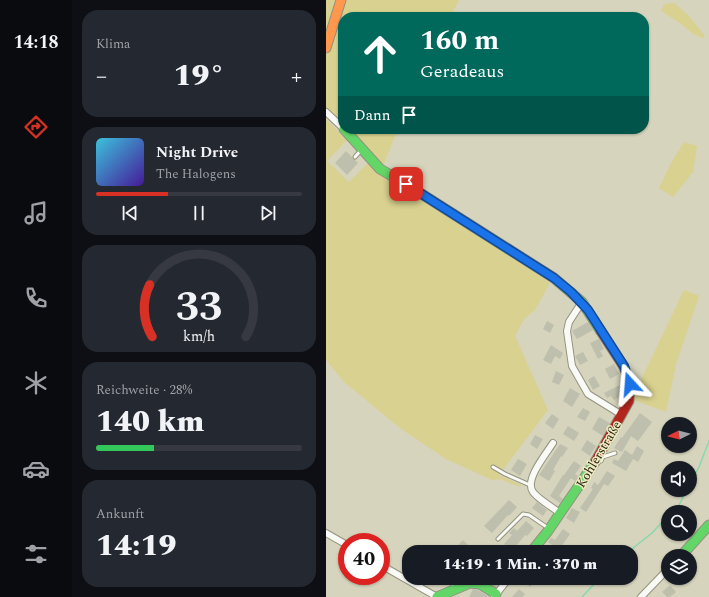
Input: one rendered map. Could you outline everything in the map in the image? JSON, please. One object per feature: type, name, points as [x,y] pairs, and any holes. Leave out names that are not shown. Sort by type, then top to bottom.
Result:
[{"type":"street","points":[[326,48],[341,0]]},
{"type":"street","points":[[326,112],[338,124]]},
{"type":"street","name":"Kohlerstraße","points":[[348,134],[380,169],[554,278],[582,302],[624,366],[630,384],[629,401],[585,478],[550,529],[537,545]]},
{"type":"street","points":[[582,302],[569,322],[567,331],[572,366],[588,394],[622,415]]},
{"type":"street","points":[[553,442],[531,478],[530,485],[533,492],[560,513]]},
{"type":"street","points":[[688,549],[709,526]]},
{"type":"street","points":[[326,533],[338,540]]},
{"type":"street","points":[[390,570],[437,597],[470,582],[480,584],[495,595],[503,585]]},
{"type":"street","points":[[641,597],[661,576]]},
{"type":"street","points":[[455,585],[458,588]]},
{"type":"lane","points":[[355,157],[362,149]]},
{"type":"lane","points":[[597,466],[603,457],[615,454]]},
{"type":"lane","points":[[493,466],[505,474],[530,485]]},
{"type":"lane","points":[[585,478],[594,471]]},
{"type":"lane","points":[[498,539],[523,514],[529,514],[550,529]]},
{"type":"shaded area","points":[[326,0],[459,0],[453,12],[338,12],[338,118],[330,111],[326,117]]},
{"type":"shaded area","points":[[674,3],[687,14],[705,36],[703,38],[693,34],[680,23],[661,11],[664,4]]},
{"type":"shaded area","points":[[326,119],[338,131],[338,134],[341,134],[347,140],[327,161],[349,182],[369,162],[367,151],[354,134],[396,134],[380,173],[504,250],[550,283],[535,310],[524,319],[515,336],[548,410],[499,475],[521,485],[520,487],[499,479],[492,480],[446,459],[400,428],[344,382],[326,360]]},
{"type":"shaded area","points":[[684,142],[697,146],[693,172],[673,197],[659,188],[671,163]]},
{"type":"shaded area","points":[[684,290],[699,296],[676,364],[666,412],[632,399]]},
{"type":"building","points":[[346,151],[358,163],[347,175],[335,163]]},
{"type":"building","points":[[547,321],[554,325],[550,333],[543,329]]},
{"type":"building","points":[[588,322],[593,330],[577,339],[572,331]]},
{"type":"building","points":[[599,339],[604,349],[600,351],[603,356],[598,359],[590,343]]},
{"type":"building","points":[[551,345],[563,353],[560,359],[555,356],[551,364],[543,360]]},
{"type":"building","points":[[583,352],[588,361],[580,365],[575,356]]},
{"type":"building","points":[[614,364],[619,374],[610,379],[605,369]]},
{"type":"building","points":[[556,371],[564,375],[559,385],[552,382]]},
{"type":"building","points":[[594,376],[600,386],[593,390],[588,380]]},
{"type":"building","points":[[620,385],[623,395],[614,400],[611,396],[607,398],[604,393]]},
{"type":"building","points":[[570,388],[580,394],[572,407],[563,401]]},
{"type":"building","points":[[583,408],[590,412],[585,421],[577,417]]},
{"type":"building","points":[[640,413],[652,422],[638,441],[631,436],[622,452],[614,448],[621,437],[622,438]]},
{"type":"building","points":[[552,414],[559,419],[553,429],[545,423]]},
{"type":"building","points":[[599,417],[610,423],[603,436],[592,429]]},
{"type":"building","points":[[568,426],[579,433],[574,441],[563,434]]},
{"type":"building","points":[[535,435],[543,439],[537,449],[530,444]]},
{"type":"building","points":[[587,440],[596,446],[590,456],[581,450]]},
{"type":"building","points":[[560,444],[568,448],[562,457],[561,456],[549,481],[539,475]]},
{"type":"building","points":[[637,446],[644,451],[638,462],[633,459],[626,471],[612,463],[614,459],[618,461],[625,450],[632,455]]},
{"type":"building","points":[[518,459],[527,464],[520,476],[511,470]]},
{"type":"building","points":[[574,461],[581,466],[575,474],[578,476],[575,481],[571,478],[559,496],[563,499],[560,503],[550,496]]},
{"type":"building","points":[[607,471],[615,476],[608,486],[604,484],[586,512],[580,508],[593,489],[591,488],[594,482],[598,485]]},
{"type":"building","points":[[509,500],[517,507],[492,533],[484,526]]},
{"type":"building","points":[[537,502],[547,510],[543,516],[532,508]]},
{"type":"building","points":[[572,508],[580,512],[574,523],[566,518]]},
{"type":"building","points":[[526,521],[534,528],[527,536],[525,535],[517,545],[504,544],[512,535],[509,533],[514,528],[517,531]]},
{"type":"building","points":[[563,529],[570,534],[562,545],[552,545],[548,542],[551,538],[555,540]]},
{"type":"building","points":[[463,540],[468,545],[458,545]]},
{"type":"building","points":[[670,585],[676,592],[670,597],[667,597],[662,592]]},
{"type":"building","points":[[473,589],[478,590],[489,597],[469,597]]},
{"type":"building","points":[[519,589],[525,594],[523,597],[512,597]]},
{"type":"waterway","points":[[697,471],[709,441]]},
{"type":"waterway","points":[[679,505],[683,497]]},
{"type":"waterway","points":[[637,545],[661,523]]},
{"type":"waterway","points":[[582,597],[593,585]]},
{"type":"traffic: fast","points":[[348,134],[380,169],[554,278],[582,302],[600,330]]},
{"type":"traffic: fast","points":[[537,545],[548,531],[595,462]]},
{"type":"traffic: fast","points":[[687,549],[709,525]]},
{"type":"traffic: fast","points":[[437,597],[470,583],[480,584],[496,594]]},
{"type":"traffic: slow","points":[[326,48],[341,0]]},
{"type":"traffic: jam","points":[[595,462],[629,401],[630,384],[624,367],[600,330]]},
{"type":"route","points":[[406,184],[554,278],[571,292],[588,310],[624,366],[630,384]]}]
